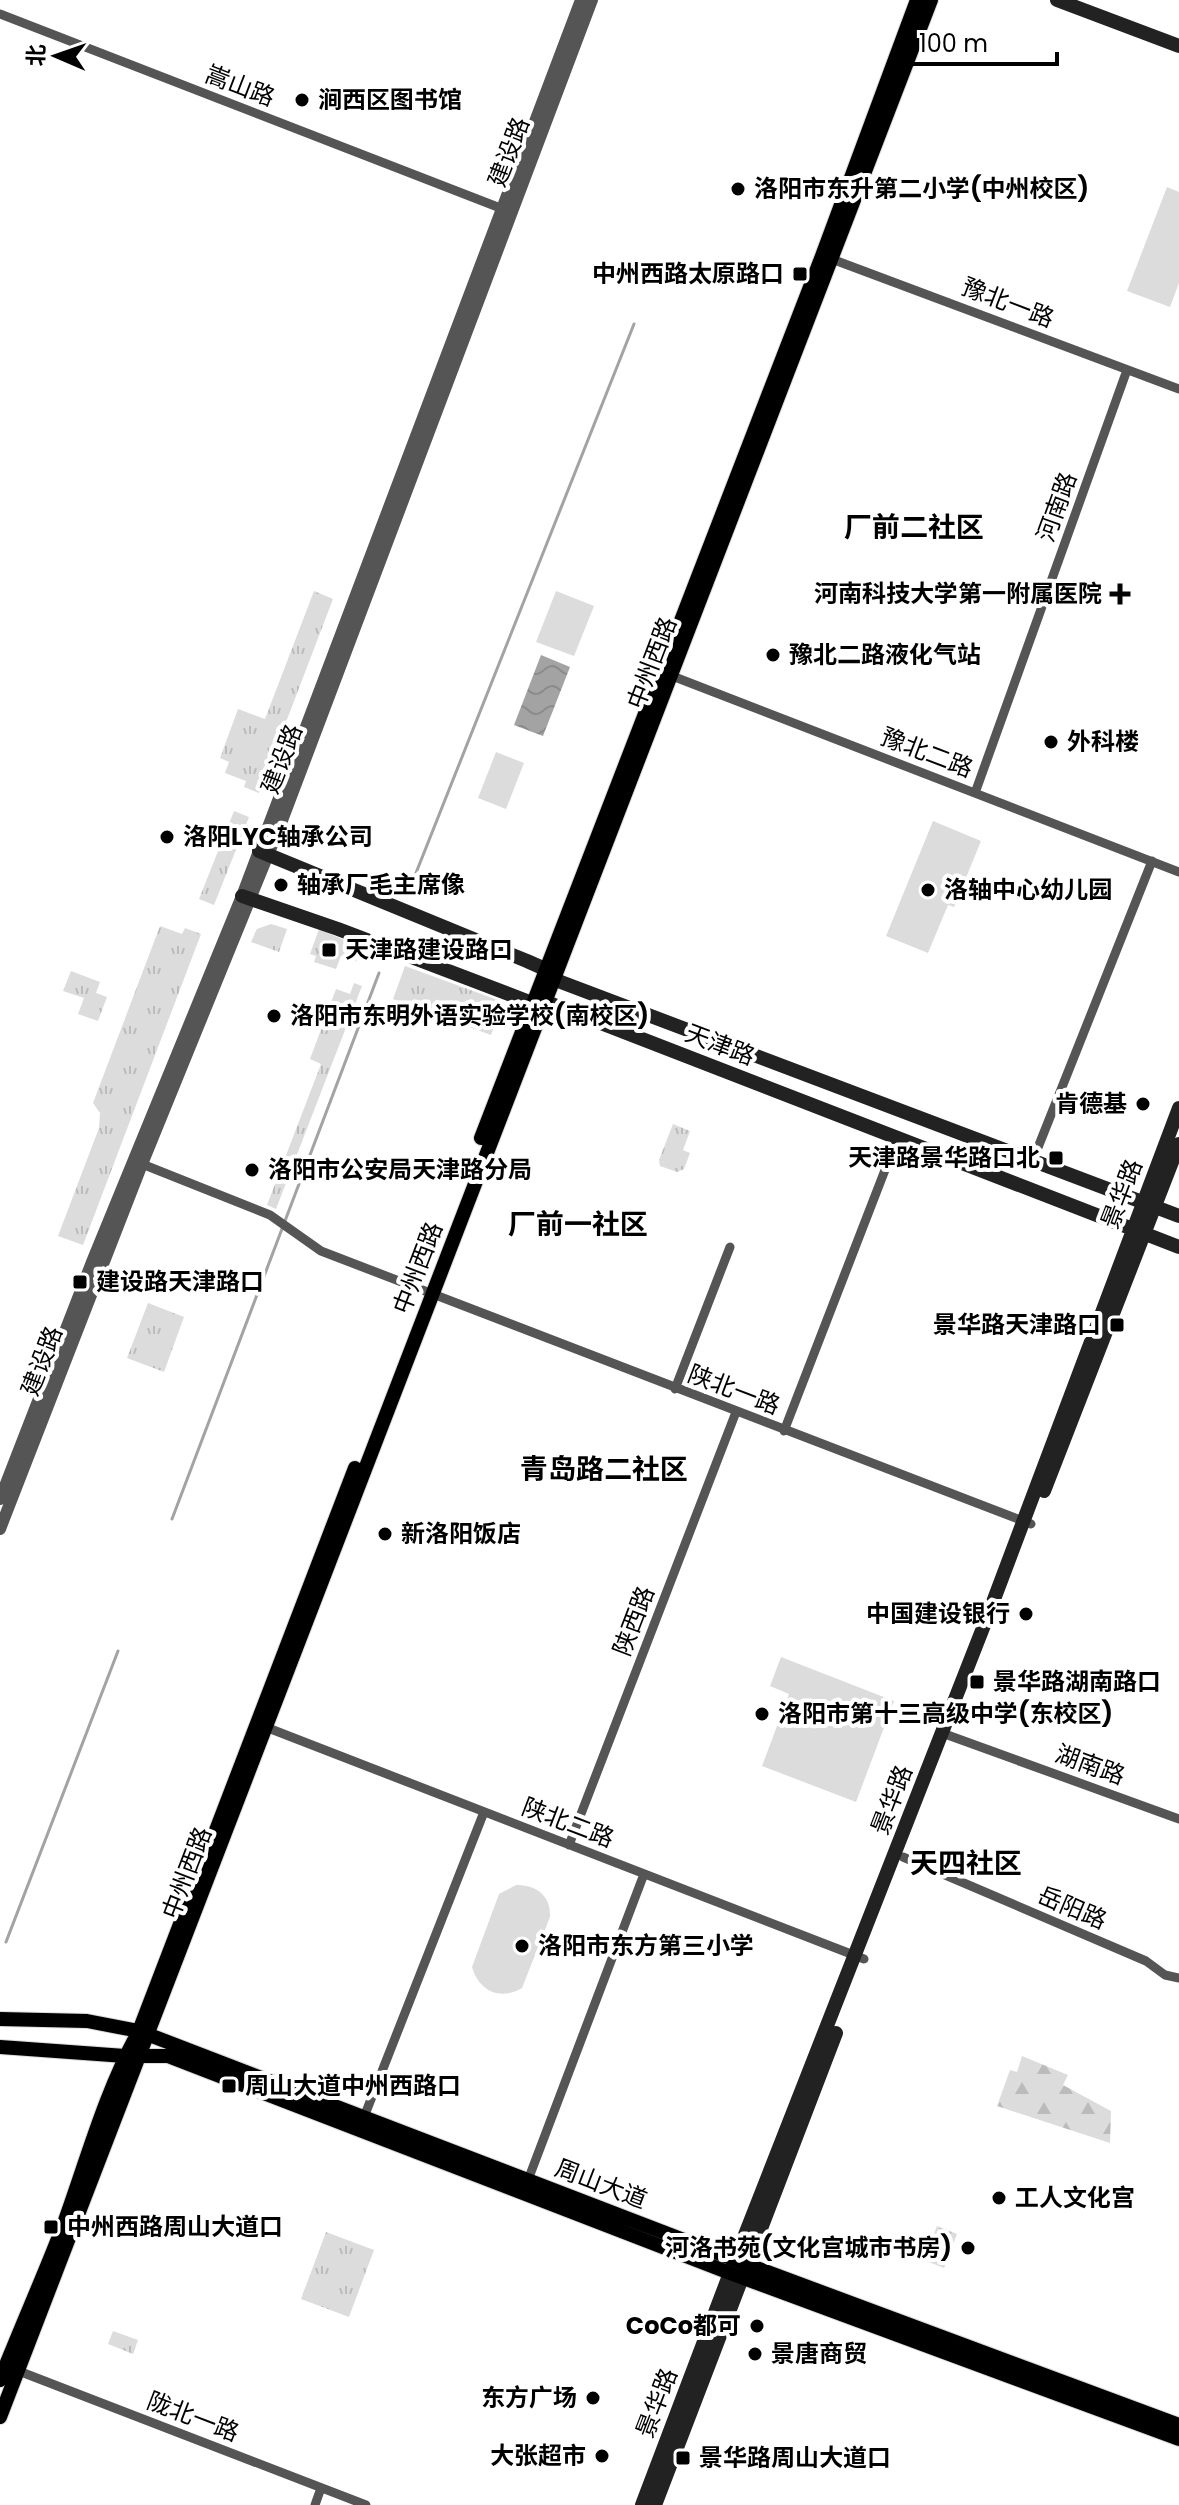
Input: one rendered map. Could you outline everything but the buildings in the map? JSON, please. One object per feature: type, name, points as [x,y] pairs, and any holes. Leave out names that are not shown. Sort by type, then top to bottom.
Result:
[{"type":"main road","name":"中州西路","points":[[827,257],[917,0]]},
{"type":"main road","name":"中州西路","points":[[0,2417],[12,2368],[92,2137],[144,2032],[538,1002],[827,257],[931,0]]},
{"type":"main road","points":[[1057,0],[1179,46]]},
{"type":"main road","name":"天津路","points":[[263,854],[549,974],[1179,1216]]},
{"type":"main road","name":"天津路","points":[[246,897],[538,1002],[1179,1247]]},
{"type":"main road","name":"景华路","points":[[642,2505],[946,1734],[1148,1205],[1179,1108]]},
{"type":"main road","name":"景华路","points":[[1148,1205],[1179,1144]]},
{"type":"main road","name":"景华路","points":[[860,1957],[903,1857],[946,1734]]},
{"type":"main road","name":"周山大道","points":[[0,2019],[87,2021],[144,2032],[528,2180],[738,2268],[1179,2425]]},
{"type":"main road","name":"周山大道","points":[[0,2047],[168,2056],[738,2268],[1179,2439]]},
{"type":"main road","name":"景华路","points":[[655,2505],[738,2268]]},
{"type":"main road","name":"中州西路","points":[[0,2380],[12,2368]]},
{"type":"street","name":"建设路","points":[[0,1529],[409,488],[581,0]]},
{"type":"street","name":"建设路","points":[[504,213],[592,0]]},
{"type":"street","name":"嵩山路","points":[[0,14],[504,213]]},
{"type":"street","name":"嵩山路","points":[[0,20],[504,213]]},
{"type":"street","name":"豫北一路","points":[[827,257],[1179,389]]},
{"type":"street","name":"河南路","points":[[975,793],[1127,370]]},
{"type":"street","name":"豫北二路","points":[[666,674],[1179,872]]},
{"type":"street","points":[[1033,1160],[1152,861]]},
{"type":"street","name":"建设路","points":[[0,1499],[92,1262],[246,897]]},
{"type":"street","points":[[784,1431],[897,1139]]},
{"type":"street","name":"陕北一路","points":[[142,1164],[270,1215],[321,1251],[427,1294],[1027,1523]]},
{"type":"street","points":[[675,1389],[730,1247]]},
{"type":"street","name":"陕西路","points":[[569,1845],[736,1412]]},
{"type":"street","name":"陕北二路","points":[[262,1726],[860,1957]]},
{"type":"street","name":"湖南路","points":[[946,1734],[1179,1819]]},
{"type":"street","points":[[364,2117],[484,1812]]},
{"type":"street","name":"岳阳路","points":[[903,1857],[1146,1961],[1165,1975],[1179,1978]]},
{"type":"street","points":[[528,2180],[644,1874]]},
{"type":"street","name":"陇北一路","points":[[12,2368],[366,2505]]},
{"type":"street","points":[[315,2505],[321,2488]]},
{"type":"green space","points":[[1167,187],[1179,192],[1179,283],[1170,307],[1127,291]]},
{"type":"green space","points":[[314,591],[333,599],[259,793],[244,787],[246,781],[225,773],[229,762],[220,758],[238,709],[265,719]]},
{"type":"green space","points":[[556,591],[594,606],[574,656],[536,642]]},
{"type":"green space","points":[[496,752],[524,763],[506,809],[478,798]]},
{"type":"green space","points":[[234,811],[249,817],[214,905],[199,899]]},
{"type":"green space","points":[[933,821],[981,841],[954,907],[948,905],[928,953],[886,936]]},
{"type":"green space","points":[[271,924],[287,929],[279,952],[251,942],[257,929]]},
{"type":"green space","points":[[160,926],[182,934],[185,928],[201,934],[83,1245],[58,1236],[99,1128],[100,1113],[93,1103]]},
{"type":"green space","points":[[319,929],[351,943],[357,961],[341,956],[336,969],[314,962],[316,956],[310,954]]},
{"type":"green space","points":[[405,966],[503,1002],[491,1035],[393,999]]},
{"type":"green space","points":[[71,971],[100,982],[96,993],[107,997],[98,1021],[78,1014],[84,998],[63,991]]},
{"type":"green space","points":[[354,983],[362,986],[276,1209],[267,1205],[321,1064],[310,1059],[336,989],[350,994]]},
{"type":"green space","points":[[673,1124],[690,1131],[683,1150],[690,1153],[684,1169],[677,1172],[660,1166],[659,1160]]},
{"type":"green space","points":[[148,1303],[184,1317],[164,1372],[127,1358]]},
{"type":"green space","points":[[781,1657],[894,1701],[856,1802],[762,1766],[789,1694],[770,1686]]},
{"type":"green space","points":[[516,1885],[541,1893],[548,1903],[550,1917],[522,1988],[506,1994],[498,1993],[485,1988],[472,1967],[499,1894]]},
{"type":"green space","points":[[1022,2056],[1068,2075],[1063,2085],[1111,2111],[1110,2143],[997,2106],[1010,2070],[1017,2072]]},
{"type":"green space","points":[[937,2226],[957,2234],[944,2268],[924,2260]]},
{"type":"green space","points":[[326,2232],[374,2250],[349,2317],[301,2299]]},
{"type":"green space","points":[[113,2331],[138,2340],[133,2354],[108,2344]]},
{"type":"water","points":[[541,655],[570,667],[543,736],[514,725]]},
{"type":"waterway","points":[[410,888],[634,324]]},
{"type":"waterway","points":[[172,1519],[379,973]]},
{"type":"waterway","points":[[6,1942],[118,1651]]},
{"type":"place","name":"涧西区图书馆","points":[[302,100]]},
{"type":"place","name":"洛阳市东升第二小学(中州校区)","points":[[738,189]]},
{"type":"place","name":"中州西路太原路口","points":[[800,274]]},
{"type":"place","name":"河南科技大学第一附属医院","points":[[1120,594]]},
{"type":"place","name":"豫北二路液化气站","points":[[773,655]]},
{"type":"place","name":"外科楼","points":[[1051,742]]},
{"type":"place","name":"洛阳LYC轴承公司","points":[[167,837]]},
{"type":"place","name":"轴承厂毛主席像","points":[[281,885]]},
{"type":"place","name":"洛轴中心幼儿园","points":[[928,890]]},
{"type":"place","name":"天津路建设路口","points":[[329,950]]},
{"type":"place","name":"洛阳市东明外语实验学校(南校区)","points":[[274,1016]]},
{"type":"place","name":"肯德基","points":[[1143,1104]]},
{"type":"place","name":"天津路景华路口北","points":[[1056,1158]]},
{"type":"place","name":"洛阳市公安局天津路分局","points":[[252,1170]]},
{"type":"place","name":"建设路天津路口","points":[[80,1282]]},
{"type":"place","name":"景华路天津路口","points":[[1117,1325]]},
{"type":"place","name":"新洛阳饭店","points":[[385,1534]]},
{"type":"place","name":"中国建设银行","points":[[1026,1614]]},
{"type":"place","name":"景华路湖南路口","points":[[977,1682]]},
{"type":"place","name":"洛阳市第十三高级中学(东校区)","points":[[762,1714]]},
{"type":"place","name":"洛阳市东方第三小学","points":[[522,1946]]},
{"type":"place","name":"周山大道中州西路口","points":[[229,2086]]},
{"type":"place","name":"工人文化宫","points":[[999,2198]]},
{"type":"place","name":"中州西路周山大道口","points":[[51,2227]]},
{"type":"place","name":"河洛书苑(文化宫城市书房)","points":[[968,2248]]},
{"type":"place","name":"CoCo都可","points":[[757,2326]]},
{"type":"place","name":"景唐商贸","points":[[755,2354]]},
{"type":"place","name":"东方广场","points":[[593,2398]]},
{"type":"place","name":"大张超市","points":[[602,2456]]},
{"type":"place","name":"景华路周山大道口","points":[[683,2458]]},
{"type":"district","name":"厂前二社区","points":[[914,527]]},
{"type":"district","name":"厂前一社区","points":[[578,1224]]},
{"type":"district","name":"青岛路二社区","points":[[604,1469]]},
{"type":"district","name":"天四社区","points":[[966,1863]]}]
